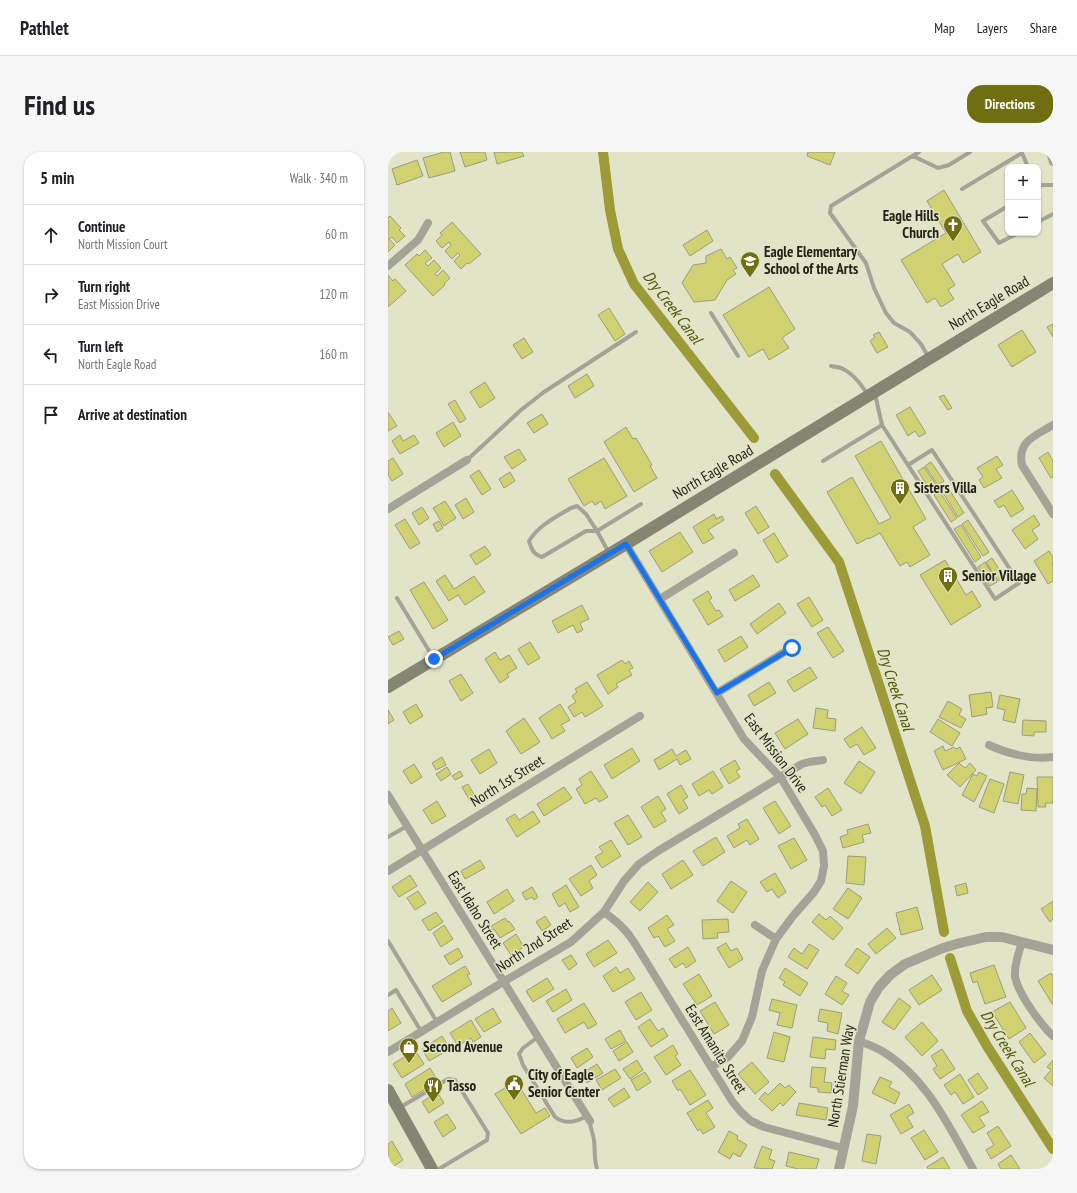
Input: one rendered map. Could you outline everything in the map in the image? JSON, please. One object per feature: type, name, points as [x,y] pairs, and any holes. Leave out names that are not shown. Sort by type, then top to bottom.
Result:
[{"type":"main road","name":"North Eagle Road","points":[[388,687],[626,544],[1053,283]]},
{"type":"main road","points":[[389,1094],[432,1169]]},
{"type":"street","points":[[1050,152],[1053,162]]},
{"type":"street","points":[[388,266],[418,240],[428,223]]},
{"type":"street","points":[[1053,425],[1029,440],[1021,451],[1022,465],[1053,514]]},
{"type":"street","points":[[388,509],[467,460]]},
{"type":"street","name":"East Mission Drive","points":[[626,544],[744,739],[780,778],[815,835],[823,851],[824,866],[821,881],[814,892],[792,916],[776,938],[762,971],[752,1017],[742,1041],[728,1057],[711,1067]]},
{"type":"street","points":[[660,599],[734,553]]},
{"type":"street","points":[[717,693],[792,648]]},
{"type":"street","name":"North 1st Street","points":[[388,871],[640,716]]},
{"type":"street","points":[[989,745],[1008,754],[1044,758],[1053,757]]},
{"type":"street","name":"North 2nd Street","points":[[388,1052],[571,942],[604,912],[624,881],[639,864],[658,851],[802,764],[824,760]]},
{"type":"street","name":"East Idaho Street","points":[[388,795],[588,1118]]},
{"type":"street","name":"East Amanita Street","points":[[604,912],[617,921],[627,931],[732,1101],[741,1112],[751,1121],[764,1127],[843,1148]]},
{"type":"street","points":[[755,925],[776,938]]},
{"type":"street","name":"North Stierman Way","points":[[839,1169],[853,1106],[859,1041],[870,1002],[878,987],[890,975],[905,964],[943,948],[986,938],[1002,937],[1053,950]]},
{"type":"street","points":[[1022,942],[1016,964],[1015,976],[1020,989],[1040,1022],[1053,1036]]},
{"type":"street","points":[[859,1041],[882,1051],[906,1069],[923,1086],[936,1104],[974,1169]]},
{"type":"lane","points":[[919,152],[831,206],[830,213],[866,263],[874,288],[886,313],[894,323],[910,332],[921,344],[929,359]]},
{"type":"lane","points":[[913,156],[938,168],[949,165],[970,152]]},
{"type":"lane","points":[[962,189],[1022,152],[1027,164]]},
{"type":"lane","points":[[1041,185],[1053,185]]},
{"type":"lane","points":[[1005,208],[983,221],[999,243],[1012,236]]},
{"type":"lane","points":[[1041,220],[1053,214]]},
{"type":"lane","points":[[711,313],[738,356]]},
{"type":"lane","points":[[467,460],[521,410],[544,392],[636,332]]},
{"type":"lane","points":[[831,366],[843,369],[872,394],[882,425],[995,599],[1019,583],[932,450],[908,465]]},
{"type":"lane","points":[[823,460],[882,425]]},
{"type":"lane","points":[[609,553],[597,531],[586,514],[577,506],[541,526],[534,532],[529,541],[531,548],[536,555],[542,557],[586,531],[597,531],[641,504]]},
{"type":"lane","points":[[397,598],[434,659]]},
{"type":"lane","points":[[388,837],[407,826]]},
{"type":"lane","points":[[388,941],[390,949],[437,1022]]},
{"type":"lane","points":[[388,995],[396,990],[422,1032]]},
{"type":"lane","points":[[538,1038],[523,1048],[519,1054],[523,1065],[555,1117],[562,1122],[578,1121],[588,1118],[594,1137],[594,1160],[597,1169]]},
{"type":"lane","points":[[398,1109],[448,1079],[456,1080],[488,1132],[487,1140],[439,1169]]},
{"type":"building","points":[[444,152],[450,152],[455,171],[429,178],[423,158]]},
{"type":"building","points":[[460,152],[485,152],[487,160],[465,167]]},
{"type":"building","points":[[494,152],[522,152],[524,156],[497,164]]},
{"type":"building","points":[[808,152],[835,152],[830,165],[807,156]]},
{"type":"building","points":[[417,160],[423,176],[397,185],[392,169]]},
{"type":"building","name":"Eagle Hills Church","points":[[944,190],[981,252],[963,263],[958,254],[942,264],[955,285],[948,290],[954,299],[941,307],[935,298],[927,303],[901,260],[946,233],[927,201]]},
{"type":"building","points":[[390,216],[401,228],[399,230],[405,236],[397,243],[392,237],[389,239],[395,245],[388,252],[388,218]]},
{"type":"building","points":[[452,222],[481,254],[461,269],[454,261],[460,255],[458,253],[452,259],[445,251],[451,245],[449,242],[442,248],[436,241],[442,235],[440,233]]},
{"type":"building","points":[[707,230],[713,241],[690,256],[683,245]]},
{"type":"building","points":[[721,249],[727,259],[730,257],[737,268],[733,270],[736,274],[727,280],[715,300],[694,302],[682,283],[693,265],[706,263],[706,256]]},
{"type":"building","points":[[425,250],[432,258],[425,263],[428,266],[434,260],[441,268],[435,274],[437,276],[443,270],[450,278],[433,296],[405,265],[417,254],[419,256]]},
{"type":"building","points":[[388,275],[393,281],[395,279],[406,291],[388,307]]},
{"type":"building","points":[[769,287],[795,329],[782,338],[789,348],[769,360],[763,349],[749,357],[723,315]]},
{"type":"building","points":[[609,308],[625,334],[615,341],[598,315]]},
{"type":"building","points":[[1053,324],[1053,337],[1047,327]]},
{"type":"building","points":[[1022,330],[1036,352],[1012,367],[998,345]]},
{"type":"building","points":[[879,332],[888,347],[877,353],[870,341],[875,337],[873,335]]},
{"type":"building","points":[[524,338],[533,352],[522,359],[513,345]]},
{"type":"building","points":[[587,374],[594,386],[575,398],[568,386]]},
{"type":"building","points":[[485,382],[495,398],[480,408],[470,392]]},
{"type":"building","points":[[944,395],[952,408],[948,410],[939,397]]},
{"type":"building","points":[[455,400],[466,419],[460,423],[448,404]]},
{"type":"building","points":[[910,407],[926,433],[919,437],[915,431],[908,436],[896,415]]},
{"type":"building","points":[[388,412],[397,426],[388,431]]},
{"type":"building","points":[[542,414],[548,424],[534,433],[527,423]]},
{"type":"building","points":[[453,422],[461,436],[444,447],[436,433]]},
{"type":"building","points":[[626,427],[633,439],[636,438],[652,465],[650,466],[657,478],[634,492],[604,442]]},
{"type":"building","points":[[400,435],[403,441],[414,435],[419,443],[400,454],[392,441]]},
{"type":"building","name":"Sisters Villa","points":[[881,441],[926,519],[913,527],[930,555],[910,567],[907,562],[900,566],[880,533],[857,544],[827,492],[852,477],[879,524],[891,518],[855,456]]},
{"type":"building","points":[[519,449],[526,460],[512,469],[504,457]]},
{"type":"building","points":[[1048,452],[1053,461],[1053,477],[1051,478],[1039,458]]},
{"type":"building","points":[[997,456],[1003,465],[996,469],[1002,478],[984,488],[979,480],[983,477],[977,468]]},
{"type":"building","points":[[393,458],[403,474],[392,481],[388,475],[388,461]]},
{"type":"building","points":[[604,458],[627,496],[605,509],[601,501],[595,505],[592,501],[584,506],[568,479]]},
{"type":"building","points":[[931,462],[944,481],[938,485],[925,466]]},
{"type":"building","points":[[924,467],[937,486],[930,490],[918,471]]},
{"type":"building","points":[[479,470],[491,489],[482,495],[470,476]]},
{"type":"building","points":[[510,472],[515,481],[504,488],[499,479]]},
{"type":"building","points":[[947,486],[964,513],[958,517],[941,490]]},
{"type":"building","points":[[1012,490],[1024,509],[1011,517],[1004,505],[999,508],[994,501]]},
{"type":"building","points":[[939,491],[957,518],[951,522],[934,495]]},
{"type":"building","points":[[466,498],[474,512],[463,519],[455,505]]},
{"type":"building","points":[[445,501],[456,518],[444,526],[433,508]]},
{"type":"building","points":[[756,506],[769,527],[758,534],[745,513]]},
{"type":"building","points":[[422,507],[429,518],[419,525],[412,513]]},
{"type":"building","points":[[714,514],[716,519],[722,516],[724,520],[708,530],[714,538],[703,544],[693,527]]},
{"type":"building","points":[[1034,515],[1040,525],[1032,530],[1038,539],[1025,549],[1012,530]]},
{"type":"building","points":[[405,519],[420,543],[410,549],[395,525]]},
{"type":"building","points":[[968,520],[989,552],[983,556],[962,524]]},
{"type":"building","points":[[439,521],[443,528],[437,532],[433,524]]},
{"type":"building","points":[[961,525],[981,557],[975,562],[954,529]]},
{"type":"building","points":[[680,532],[693,552],[662,572],[649,551]]},
{"type":"building","points":[[774,533],[788,556],[777,563],[763,540]]},
{"type":"building","points":[[485,546],[491,555],[476,565],[470,555]]},
{"type":"building","points":[[1049,551],[1053,557],[1053,581],[1048,584],[1034,561]]},
{"type":"building","points":[[992,558],[1004,577],[998,581],[986,562]]},
{"type":"building","name":"Senior Village","points":[[945,560],[966,595],[972,591],[981,606],[951,625],[920,575]]},
{"type":"building","points":[[985,562],[997,582],[990,586],[978,567]]},
{"type":"building","points":[[445,575],[454,589],[474,576],[485,592],[465,605],[458,595],[449,601],[436,581]]},
{"type":"building","points":[[753,575],[760,586],[735,601],[729,590]]},
{"type":"building","points":[[424,582],[448,620],[433,629],[410,590]]},
{"type":"building","points":[[708,591],[712,598],[709,600],[716,611],[719,610],[723,616],[708,625],[693,600]]},
{"type":"building","points":[[809,597],[823,620],[812,627],[797,604]]},
{"type":"building","points":[[779,603],[786,613],[757,634],[750,624]]},
{"type":"building","points":[[582,605],[589,619],[580,623],[583,630],[577,633],[573,625],[558,633],[552,621]]},
{"type":"building","points":[[828,627],[844,651],[833,658],[817,633]]},
{"type":"building","points":[[399,631],[404,639],[393,645],[388,637]]},
{"type":"building","points":[[741,636],[748,647],[725,662],[718,650]]},
{"type":"building","points":[[530,642],[540,658],[528,665],[518,649]]},
{"type":"building","points":[[495,652],[500,660],[509,655],[517,668],[507,674],[509,677],[500,683],[485,659]]},
{"type":"building","points":[[622,660],[625,664],[629,661],[633,668],[629,670],[632,675],[616,684],[618,687],[608,694],[597,675]]},
{"type":"building","points":[[810,667],[817,678],[794,692],[787,681]]},
{"type":"building","points":[[461,674],[473,693],[461,701],[449,681]]},
{"type":"building","points":[[587,682],[603,706],[585,717],[582,712],[574,717],[568,707],[576,702],[572,696],[577,692],[575,689]]},
{"type":"building","points":[[769,682],[776,693],[754,706],[748,695]]},
{"type":"building","points":[[991,692],[993,707],[986,708],[987,714],[972,717],[969,695]]},
{"type":"building","points":[[1000,695],[1020,699],[1015,723],[1003,720],[1005,710],[997,708]]},
{"type":"building","points":[[948,701],[962,709],[959,715],[966,719],[961,728],[939,717]]},
{"type":"building","points":[[416,704],[423,716],[410,724],[403,712]]},
{"type":"building","points":[[560,704],[570,720],[561,725],[565,731],[552,739],[539,718]]},
{"type":"building","points":[[816,708],[828,710],[827,718],[836,719],[835,731],[813,728]]},
{"type":"building","points":[[388,710],[394,720],[388,724]]},
{"type":"building","points":[[524,718],[540,742],[521,754],[506,731]]},
{"type":"building","points":[[798,719],[808,734],[785,749],[775,733]]},
{"type":"building","points":[[938,719],[960,733],[952,746],[930,732]]},
{"type":"building","points":[[1023,720],[1046,721],[1046,732],[1034,732],[1034,736],[1022,735]]},
{"type":"building","points":[[862,727],[876,748],[864,755],[857,744],[850,748],[844,739]]},
{"type":"building","points":[[943,746],[945,751],[954,747],[956,749],[960,747],[966,759],[943,770],[934,751]]},
{"type":"building","points":[[632,748],[640,761],[612,779],[604,765]]},
{"type":"building","points":[[489,749],[497,763],[480,774],[471,760]]},
{"type":"building","points":[[672,749],[676,756],[686,750],[691,759],[680,765],[677,759],[659,770],[654,760]]},
{"type":"building","points":[[442,757],[446,765],[436,770],[432,763]]},
{"type":"building","points":[[735,760],[740,769],[736,771],[740,777],[729,784],[720,769]]},
{"type":"building","points":[[859,761],[875,772],[861,794],[844,783]]},
{"type":"building","points":[[959,763],[965,768],[970,763],[976,770],[960,787],[947,775]]},
{"type":"building","points":[[414,764],[422,777],[411,784],[403,771]]},
{"type":"building","points":[[447,767],[451,774],[441,781],[436,774]]},
{"type":"building","points":[[460,771],[463,776],[455,780],[452,776]]},
{"type":"building","points":[[591,771],[608,797],[599,802],[596,798],[585,804],[576,789],[582,785],[579,779]]},
{"type":"building","points":[[713,771],[723,787],[712,794],[709,790],[699,796],[692,784]]},
{"type":"building","points":[[979,772],[987,776],[974,802],[962,795],[973,774],[977,776]]},
{"type":"building","points":[[1010,772],[1024,775],[1018,804],[1003,801]]},
{"type":"building","points":[[1037,777],[1053,777],[1053,803],[1045,803],[1046,807],[1038,807]]},
{"type":"building","points":[[990,779],[1004,784],[994,813],[979,807]]},
{"type":"building","points":[[468,784],[476,798],[470,801],[462,787]]},
{"type":"building","points":[[681,785],[688,797],[683,800],[688,808],[679,814],[667,794]]},
{"type":"building","points":[[564,787],[572,798],[544,816],[537,804]]},
{"type":"building","points":[[828,788],[842,810],[832,816],[825,805],[822,807],[815,797]]},
{"type":"building","points":[[1027,788],[1037,789],[1036,811],[1021,810],[1022,794],[1026,794]]},
{"type":"building","points":[[658,796],[666,809],[661,812],[666,821],[654,828],[641,807]]},
{"type":"building","points":[[437,801],[446,816],[432,824],[423,810]]},
{"type":"building","points":[[775,801],[791,826],[779,834],[763,808]]},
{"type":"building","points":[[533,811],[540,822],[517,837],[506,819],[515,814],[519,820]]},
{"type":"building","points":[[628,815],[642,837],[628,845],[614,823]]},
{"type":"building","points":[[747,819],[759,839],[750,845],[747,840],[734,848],[727,836],[740,828],[738,824]]},
{"type":"building","points":[[868,824],[871,833],[862,835],[864,842],[843,848],[840,837],[848,834],[847,830]]},
{"type":"building","points":[[716,837],[725,852],[703,866],[693,851]]},
{"type":"building","points":[[794,838],[807,860],[791,869],[778,846]]},
{"type":"building","points":[[611,840],[621,856],[602,868],[595,857],[603,852],[599,847]]},
{"type":"building","points":[[848,856],[866,857],[864,885],[846,883]]},
{"type":"building","points":[[480,860],[485,868],[465,879],[461,871]]},
{"type":"building","points":[[683,860],[693,875],[671,889],[662,874]]},
{"type":"building","points":[[591,865],[597,875],[589,881],[593,888],[581,896],[569,879]]},
{"type":"building","points":[[775,873],[786,892],[778,898],[772,889],[767,892],[760,882]]},
{"type":"building","points":[[410,875],[417,886],[399,897],[392,887]]},
{"type":"building","points":[[731,881],[747,892],[733,913],[717,901]]},
{"type":"building","points":[[648,882],[658,892],[640,911],[630,902]]},
{"type":"building","points":[[966,883],[968,893],[957,896],[955,886]]},
{"type":"building","points":[[566,885],[579,907],[570,912],[565,903],[559,907],[552,894]]},
{"type":"building","points":[[532,887],[538,897],[534,900],[532,897],[526,900],[522,893]]},
{"type":"building","points":[[848,888],[862,898],[848,919],[833,909]]},
{"type":"building","points":[[507,889],[514,901],[494,914],[487,902]]},
{"type":"building","points":[[418,891],[426,903],[415,910],[407,898]]},
{"type":"building","points":[[1053,901],[1053,919],[1050,922],[1041,909]]},
{"type":"building","points":[[917,907],[923,929],[901,935],[896,913]]},
{"type":"building","points":[[436,912],[443,922],[429,931],[422,920]]},
{"type":"building","points":[[819,914],[826,920],[830,916],[843,928],[833,940],[812,922]]},
{"type":"building","points":[[667,915],[674,925],[667,929],[675,941],[665,947],[658,936],[654,938],[648,928]]},
{"type":"building","points":[[545,916],[551,925],[542,931],[536,922]]},
{"type":"building","points":[[505,918],[515,929],[500,938],[494,929],[488,933],[486,929]]},
{"type":"building","points":[[728,919],[729,932],[717,933],[718,938],[703,939],[702,920]]},
{"type":"building","points":[[444,925],[453,939],[441,947],[433,933]]},
{"type":"building","points":[[887,928],[896,938],[876,954],[868,944]]},
{"type":"building","points":[[516,934],[524,947],[511,955],[503,943]]},
{"type":"building","points":[[608,940],[617,953],[594,967],[586,954]]},
{"type":"building","points":[[726,943],[731,951],[737,948],[743,959],[729,968],[717,948]]},
{"type":"building","points":[[809,944],[819,950],[807,969],[788,957],[794,948],[802,954]]},
{"type":"building","points":[[688,947],[696,961],[686,968],[683,963],[675,968],[669,959]]},
{"type":"building","points":[[458,948],[463,957],[450,965],[444,956]]},
{"type":"building","points":[[857,948],[870,957],[858,974],[845,965]]},
{"type":"building","points":[[571,955],[577,964],[569,970],[562,960]]},
{"type":"building","points":[[994,965],[1006,997],[985,1004],[977,981],[973,983],[970,973]]},
{"type":"building","points":[[465,966],[470,974],[467,975],[472,984],[442,1002],[432,986]]},
{"type":"building","points":[[616,967],[620,973],[628,968],[635,979],[613,992],[603,976]]},
{"type":"building","points":[[785,968],[808,983],[800,996],[783,985],[785,982],[779,978]]},
{"type":"building","points":[[1051,973],[1053,976],[1053,1005],[1038,981]]},
{"type":"building","points":[[699,974],[712,996],[697,1005],[683,984]]},
{"type":"building","points":[[932,975],[942,990],[919,1005],[909,990]]},
{"type":"building","points":[[836,976],[847,983],[842,991],[849,995],[842,1005],[825,994]]},
{"type":"building","points":[[547,978],[554,989],[533,1002],[526,991]]},
{"type":"building","points":[[566,989],[572,1000],[553,1012],[546,1001]]},
{"type":"building","points":[[641,992],[652,1010],[636,1020],[625,1002]]},
{"type":"building","points":[[899,998],[911,1007],[894,1030],[882,1022]]},
{"type":"building","points":[[772,999],[797,1005],[792,1028],[777,1025],[780,1013],[769,1010]]},
{"type":"building","points":[[715,1002],[729,1025],[714,1034],[700,1011]]},
{"type":"building","points":[[1010,1002],[1026,1028],[1009,1039],[992,1012]]},
{"type":"building","points":[[584,1003],[597,1024],[588,1029],[584,1022],[565,1033],[557,1019]]},
{"type":"building","points":[[392,1008],[401,1023],[388,1031],[388,1011]]},
{"type":"building","points":[[493,1008],[501,1022],[484,1032],[475,1019]]},
{"type":"building","points":[[820,1009],[842,1013],[838,1034],[827,1031],[828,1023],[818,1021]]},
{"type":"building","points":[[650,1019],[658,1031],[663,1028],[668,1036],[651,1047],[638,1027]]},
{"type":"building","points":[[471,1020],[481,1037],[473,1042],[471,1038],[458,1046],[450,1033]]},
{"type":"building","points":[[922,1022],[938,1041],[922,1056],[905,1037]]},
{"type":"building","points":[[620,1030],[626,1041],[611,1049],[605,1039]]},
{"type":"building","points":[[774,1032],[790,1037],[784,1062],[767,1058]]},
{"type":"building","points":[[1030,1033],[1046,1054],[1034,1063],[1019,1042]]},
{"type":"building","points":[[442,1036],[450,1049],[429,1061],[422,1049]]},
{"type":"building","points":[[813,1037],[836,1040],[835,1050],[826,1049],[825,1059],[810,1057]]},
{"type":"building","points":[[627,1042],[633,1052],[619,1061],[613,1051]]},
{"type":"building","points":[[673,1045],[678,1054],[675,1056],[681,1065],[666,1075],[654,1057]]},
{"type":"building","points":[[587,1048],[593,1057],[577,1068],[571,1058]]},
{"type":"building","points":[[942,1049],[955,1069],[940,1079],[933,1069],[937,1066],[931,1056]]},
{"type":"building","name":"Second Avenue","points":[[415,1050],[424,1064],[402,1078],[393,1064]]},
{"type":"building","points":[[637,1060],[643,1070],[630,1079],[623,1069]]},
{"type":"building","points":[[1053,1060],[1053,1086],[1044,1078],[1051,1070],[1047,1067]]},
{"type":"building","points":[[752,1062],[769,1082],[755,1094],[738,1074]]},
{"type":"building","points":[[597,1064],[603,1073],[587,1083],[581,1074]]},
{"type":"building","points":[[812,1067],[826,1068],[824,1082],[832,1083],[831,1093],[818,1092],[818,1088],[810,1087]]},
{"type":"building","points":[[430,1068],[438,1081],[412,1097],[405,1084]]},
{"type":"building","points":[[615,1069],[621,1078],[602,1090],[596,1080]]},
{"type":"building","points":[[690,1070],[706,1095],[690,1105],[680,1089],[678,1091],[672,1081]]},
{"type":"building","points":[[645,1072],[651,1082],[637,1091],[631,1080]]},
{"type":"building","points":[[978,1073],[988,1088],[978,1095],[968,1080]]},
{"type":"building","points":[[960,1074],[974,1097],[963,1104],[955,1092],[951,1095],[944,1085]]},
{"type":"building","points":[[880,1077],[892,1082],[889,1087],[900,1093],[895,1104],[872,1093]]},
{"type":"building","name":"City of Eagle Senior Center","points":[[516,1081],[536,1113],[545,1108],[550,1116],[521,1134],[495,1094]]},
{"type":"building","points":[[780,1083],[785,1088],[789,1085],[796,1092],[783,1106],[780,1103],[772,1111],[759,1099],[765,1092],[768,1095]]},
{"type":"building","points":[[624,1088],[630,1097],[614,1107],[608,1099]]},
{"type":"building","name":"Tasso","points":[[437,1092],[444,1103],[429,1113],[422,1102]]},
{"type":"building","points":[[708,1100],[713,1108],[706,1113],[715,1127],[703,1134],[700,1129],[698,1131],[687,1113]]},
{"type":"building","points":[[982,1101],[989,1112],[979,1117],[985,1126],[973,1133],[961,1115]]},
{"type":"building","points":[[799,1103],[828,1108],[826,1120],[796,1115]]},
{"type":"building","points":[[909,1104],[914,1113],[907,1117],[913,1127],[901,1134],[890,1115]]},
{"type":"building","points":[[447,1114],[456,1128],[443,1137],[434,1122]]},
{"type":"building","points":[[998,1126],[1011,1146],[991,1159],[986,1150],[994,1145],[987,1133]]},
{"type":"building","points":[[924,1130],[938,1152],[925,1160],[911,1138]]},
{"type":"building","points":[[729,1131],[738,1136],[737,1139],[747,1145],[740,1157],[733,1153],[730,1159],[718,1152]]},
{"type":"building","points":[[867,1134],[881,1136],[876,1164],[862,1161]]},
{"type":"building","points":[[392,1141],[403,1160],[388,1169],[388,1144]]},
{"type":"building","points":[[762,1146],[772,1150],[769,1159],[775,1161],[772,1169],[754,1168]]},
{"type":"building","points":[[789,1152],[819,1159],[816,1169],[798,1169],[786,1166]]},
{"type":"building","points":[[1011,1155],[1020,1169],[1001,1169],[998,1164]]},
{"type":"building","points":[[943,1157],[950,1169],[928,1169],[927,1167]]},
{"type":"waterway","name":"Dry Creek Canal","points":[[603,152],[610,210],[618,249],[634,284],[754,438]]},
{"type":"waterway","name":"Dry Creek Canal","points":[[775,474],[839,562],[925,826],[944,932]]},
{"type":"waterway","name":"Dry Creek Canal","points":[[950,958],[967,1011],[987,1046],[1053,1149]]},
{"type":"place","name":"Eagle Hills Church","points":[[953,242]]},
{"type":"place","name":"Eagle Elementary School of the Arts","points":[[750,278]]},
{"type":"place","name":"Sisters Villa","points":[[900,505]]},
{"type":"place","name":"Senior Village","points":[[948,593]]},
{"type":"place","name":"Second Avenue","points":[[409,1064]]},
{"type":"place","name":"City of Eagle Senior Center","points":[[514,1101]]},
{"type":"place","name":"Tasso","points":[[433,1103]]},
{"type":"route","points":[[434,659],[626,544],[717,693],[792,648]]}]
